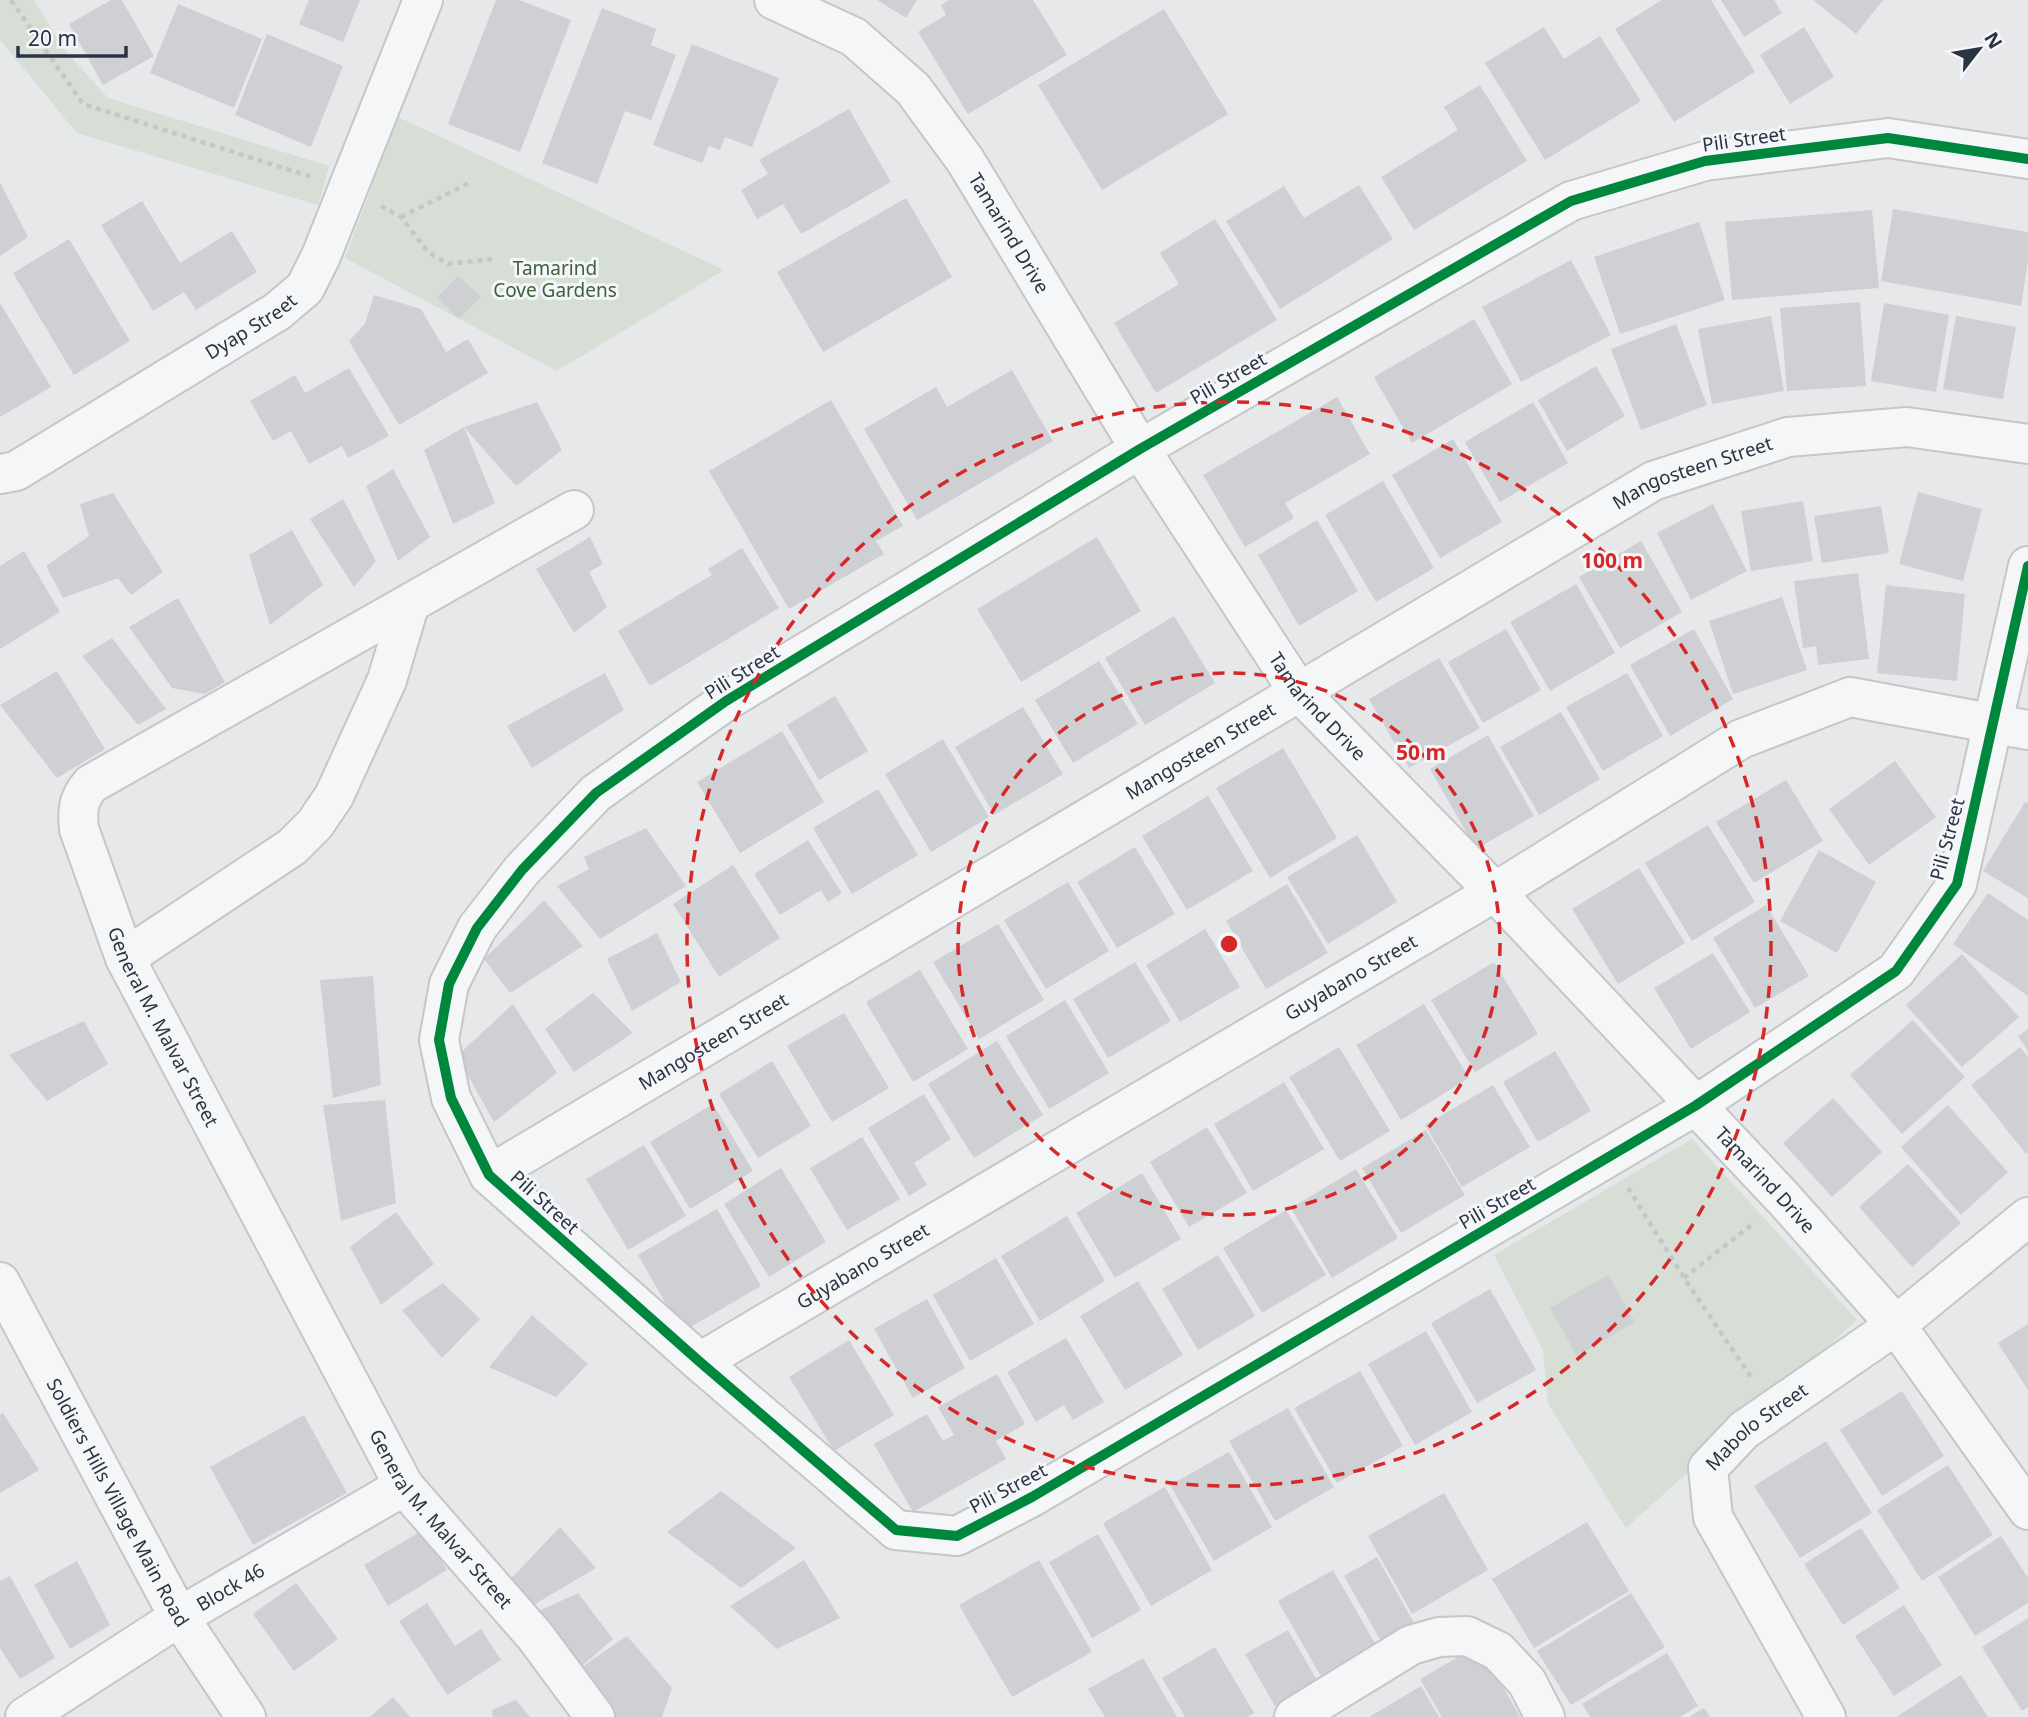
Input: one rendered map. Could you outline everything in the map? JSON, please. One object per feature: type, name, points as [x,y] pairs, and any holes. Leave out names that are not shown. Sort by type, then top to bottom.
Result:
[{"type":"street","name":"Dyap Street","points":[[0,474],[16,471],[278,311],[305,288],[321,256],[423,0]]},
{"type":"street","name":"Tamarind Drive","points":[[774,0],[854,37],[913,89],[965,160],[1140,449],[1298,691],[1494,892],[1784,1199],[1896,1325],[2028,1510]]},
{"type":"street","name":"Pili Street","points":[[2028,159],[1888,138],[1705,161],[1571,201],[1140,449],[726,701],[596,793],[522,870],[477,928],[449,984],[439,1040],[450,1098],[489,1175],[700,1362],[895,1530],[957,1536],[1032,1497],[1695,1106],[1896,971],[1957,884],[2011,726],[2028,566]]},
{"type":"street","name":"Mangosteen Street","points":[[489,1175],[1653,481],[1788,437],[1907,427],[2028,444]]},
{"type":"street","name":"General M. Malvar Street","points":[[574,510],[91,785],[81,796],[77,810],[79,829],[125,958],[404,1486],[535,1636],[595,1717]]},
{"type":"street","points":[[125,958],[292,847],[315,824],[334,796],[387,680],[409,606]]},
{"type":"street","name":"Guyabano Street","points":[[700,1362],[1494,892],[1741,739],[1850,697],[2011,726]]},
{"type":"street","name":"Mabolo Street","points":[[1826,1717],[1713,1517],[1709,1468],[1744,1430],[1896,1325],[2028,1217]]},
{"type":"street","name":"Soldiers Hills Village Main Road","points":[[0,1282],[179,1617],[246,1717]]},
{"type":"street","name":"Block 46","points":[[25,1717],[179,1617],[404,1486]]},
{"type":"street","points":[[1294,1717],[1411,1645],[1439,1637],[1467,1636],[1498,1651],[1527,1682],[1545,1717]]},
{"type":"path","points":[[11,0],[83,104],[347,189],[401,216],[428,252],[448,264],[492,259]]},
{"type":"path","points":[[401,216],[469,183]]},
{"type":"path","points":[[1608,1157],[1684,1278],[1773,1410]]},
{"type":"path","points":[[1684,1278],[1784,1199]]},
{"type":"green space","points":[[0,0],[34,0],[63,48],[108,98],[329,166],[318,205],[77,133],[0,40]]},
{"type":"green space","name":"Tamarind Cove Gardens","points":[[398,117],[724,270],[557,371],[345,258]]},
{"type":"green space","points":[[1692,1139],[1857,1320],[1626,1528],[1548,1404],[1543,1350],[1494,1255]]},
{"type":"building","points":[[111,0],[122,0],[154,56],[103,85],[69,24]]},
{"type":"building","points":[[309,0],[360,0],[343,42],[299,24]]},
{"type":"building","points":[[496,0],[519,0],[571,20],[520,152],[448,124]]},
{"type":"building","points":[[877,0],[917,0],[906,18]]},
{"type":"building","points":[[949,0],[1033,0],[1067,55],[968,114],[918,32],[946,15],[941,5]]},
{"type":"building","points":[[1662,0],[1711,0],[1755,72],[1674,122],[1615,29]]},
{"type":"building","points":[[1721,0],[1774,0],[1782,13],[1744,37]]},
{"type":"building","points":[[1813,0],[1883,0],[1856,34]]},
{"type":"building","points":[[178,4],[262,39],[234,108],[150,73]]},
{"type":"building","points":[[602,8],[656,29],[651,45],[676,55],[651,120],[625,111],[597,184],[542,163]]},
{"type":"building","points":[[1164,9],[1228,114],[1102,190],[1038,85]]},
{"type":"building","points":[[1544,27],[1564,59],[1600,36],[1641,101],[1545,160],[1485,63]]},
{"type":"building","points":[[1804,27],[1834,77],[1790,104],[1760,55]]},
{"type":"building","points":[[267,34],[343,66],[311,147],[235,115]]},
{"type":"building","points":[[692,44],[779,78],[752,147],[725,137],[720,150],[709,146],[702,163],[653,145]]},
{"type":"building","points":[[1480,85],[1527,161],[1414,230],[1381,177],[1458,130],[1444,107]]},
{"type":"building","points":[[849,109],[891,182],[801,234],[783,204],[757,219],[741,190],[768,174],[759,160]]},
{"type":"building","points":[[0,182],[28,237],[0,256]]},
{"type":"building","points":[[1359,185],[1393,239],[1280,309],[1226,221],[1284,186],[1304,218]]},
{"type":"building","points":[[906,198],[952,277],[823,352],[777,272]]},
{"type":"building","points":[[142,201],[180,263],[232,231],[257,272],[196,310],[184,292],[153,311],[101,225]]},
{"type":"building","points":[[1893,209],[2028,232],[2028,261],[2021,306],[1881,281]]},
{"type":"building","points":[[1872,210],[1879,288],[1732,300],[1725,222]]},
{"type":"building","points":[[1215,219],[1277,320],[1156,393],[1114,323],[1179,284],[1160,253]]},
{"type":"building","points":[[1699,222],[1725,300],[1620,334],[1594,257]]},
{"type":"building","points":[[69,239],[130,341],[74,375],[13,273]]},
{"type":"building","points":[[1571,260],[1611,335],[1521,382],[1482,307]]},
{"type":"building","points":[[458,276],[481,297],[459,319],[437,298]]},
{"type":"building","points":[[374,295],[421,309],[446,352],[468,339],[488,373],[399,425],[349,341],[365,324]]},
{"type":"building","points":[[1860,302],[1866,386],[1787,391],[1780,308]]},
{"type":"building","points":[[0,303],[51,387],[0,417]]},
{"type":"building","points":[[1884,303],[1949,315],[1936,392],[1871,381]]},
{"type":"building","points":[[1771,316],[1784,391],[1712,404],[1698,329]]},
{"type":"building","points":[[1956,316],[2016,327],[2003,399],[1943,389]]},
{"type":"building","points":[[1474,319],[1512,384],[1412,443],[1374,377]]},
{"type":"building","points":[[1676,324],[1707,405],[1641,430],[1611,349]]},
{"type":"building","points":[[1596,366],[1625,416],[1567,451],[1538,400]]},
{"type":"building","points":[[349,368],[389,436],[348,458],[342,446],[309,464],[291,431],[273,441],[250,401],[295,375],[305,393]]},
{"type":"building","points":[[1012,370],[1053,441],[917,520],[864,429],[936,387],[947,407]]},
{"type":"building","points":[[1337,397],[1370,454],[1285,503],[1294,518],[1245,547],[1203,475]]},
{"type":"building","points":[[831,400],[903,526],[876,541],[884,554],[789,609],[709,471]]},
{"type":"building","points":[[537,402],[562,450],[516,486],[464,427]]},
{"type":"building","points":[[1533,402],[1568,463],[1500,502],[1465,442]]},
{"type":"building","points":[[464,427],[495,503],[453,524],[424,450]]},
{"type":"building","points":[[1453,439],[1502,522],[1440,558],[1392,475]]},
{"type":"building","points":[[393,469],[430,537],[398,561],[366,486]]},
{"type":"building","points":[[1383,481],[1434,568],[1376,602],[1325,515]]},
{"type":"building","points":[[1918,492],[1982,509],[1963,581],[1899,564]]},
{"type":"building","points":[[113,493],[163,572],[131,595],[118,578],[63,598],[46,566],[89,536],[80,504]]},
{"type":"building","points":[[343,499],[376,561],[354,587],[310,519]]},
{"type":"building","points":[[1803,501],[1813,561],[1751,571],[1741,511]]},
{"type":"building","points":[[1713,504],[1747,571],[1691,600],[1657,533]]},
{"type":"building","points":[[1881,506],[1889,553],[1822,563],[1814,516]]},
{"type":"building","points":[[1317,520],[1358,591],[1299,626],[1258,555]]},
{"type":"building","points":[[292,530],[323,585],[270,625],[249,555]]},
{"type":"building","points":[[590,537],[603,564],[589,572],[607,607],[574,633],[536,569]]},
{"type":"building","points":[[1097,537],[1141,611],[1021,682],[977,609]]},
{"type":"building","points":[[1641,541],[1682,612],[1620,648],[1579,577]]},
{"type":"building","points":[[742,548],[779,608],[650,686],[618,631],[712,575],[708,569]]},
{"type":"building","points":[[24,551],[60,612],[0,649],[0,566]]},
{"type":"building","points":[[1858,573],[1869,659],[1818,665],[1816,646],[1803,648],[1794,581]]},
{"type":"building","points":[[1576,584],[1615,653],[1550,691],[1510,622]]},
{"type":"building","points":[[1886,585],[1965,594],[1957,681],[1877,673]]},
{"type":"building","points":[[1782,597],[1807,670],[1733,694],[1709,621]]},
{"type":"building","points":[[178,598],[225,682],[205,694],[172,688],[129,627]]},
{"type":"building","points":[[1174,616],[1215,683],[1145,725],[1105,658]]},
{"type":"building","points":[[1506,629],[1541,690],[1483,723],[1448,662]]},
{"type":"building","points":[[1694,629],[1733,699],[1670,736],[1630,665]]},
{"type":"building","points":[[112,638],[166,709],[138,725],[82,656]]},
{"type":"building","points":[[1439,658],[1480,728],[1409,768],[1369,699]]},
{"type":"building","points":[[1099,661],[1138,724],[1073,763],[1035,700]]},
{"type":"building","points":[[57,671],[105,749],[57,778],[0,705]]},
{"type":"building","points":[[605,673],[624,710],[532,768],[507,726]]},
{"type":"building","points":[[1627,673],[1663,736],[1603,771],[1566,707]]},
{"type":"building","points":[[835,696],[868,751],[819,780],[787,725]]},
{"type":"building","points":[[1023,707],[1063,774],[994,815],[955,747]]},
{"type":"building","points":[[1561,712],[1600,779],[1539,815],[1500,747]]},
{"type":"building","points":[[782,731],[824,802],[740,853],[697,782]]},
{"type":"building","points":[[1488,735],[1534,816],[1476,849],[1430,769]]},
{"type":"building","points":[[943,739],[989,817],[931,852],[885,774]]},
{"type":"building","points":[[1283,748],[1337,838],[1270,878],[1216,788]]},
{"type":"building","points":[[1895,761],[1936,817],[1869,865],[1829,809]]},
{"type":"building","points":[[1786,780],[1823,841],[1754,883],[1716,822]]},
{"type":"building","points":[[878,789],[918,855],[852,894],[813,828]]},
{"type":"building","points":[[1208,796],[1253,871],[1187,910],[1142,836]]},
{"type":"building","points":[[2025,802],[2028,804],[2028,898],[1983,871]]},
{"type":"building","points":[[1708,825],[1755,902],[1692,941],[1645,863]]},
{"type":"building","points":[[646,828],[686,886],[600,939],[557,886],[589,869],[584,857]]},
{"type":"building","points":[[1357,835],[1397,902],[1328,944],[1287,877]]},
{"type":"building","points":[[808,840],[842,893],[828,902],[821,890],[780,915],[754,874]]},
{"type":"building","points":[[1135,847],[1175,914],[1117,948],[1077,882]]},
{"type":"building","points":[[1819,850],[1876,882],[1837,953],[1780,921]]},
{"type":"building","points":[[733,865],[780,938],[719,977],[673,904]]},
{"type":"building","points":[[1639,868],[1685,943],[1618,984],[1572,909]]},
{"type":"building","points":[[1068,882],[1109,951],[1046,989],[1004,920]]},
{"type":"building","points":[[1287,884],[1328,953],[1266,989],[1226,921]]},
{"type":"building","points":[[1988,893],[2028,920],[2028,996],[1953,944]]},
{"type":"building","points":[[544,900],[583,946],[510,993],[484,959]]},
{"type":"building","points":[[1766,905],[1809,976],[1755,1008],[1713,938]]},
{"type":"building","points":[[998,924],[1044,1000],[979,1039],[933,962]]},
{"type":"building","points":[[1205,929],[1240,987],[1180,1022],[1146,965]]},
{"type":"building","points":[[657,933],[681,982],[632,1011],[607,959]]},
{"type":"building","points":[[1713,953],[1750,1012],[1691,1049],[1654,988]]},
{"type":"building","points":[[1962,954],[2019,1017],[1962,1067],[1906,1005]]},
{"type":"building","points":[[1135,962],[1171,1021],[1108,1058],[1073,999]]},
{"type":"building","points":[[1494,962],[1538,1034],[1475,1072],[1431,1000]]},
{"type":"building","points":[[920,970],[968,1049],[913,1082],[866,1002]]},
{"type":"building","points":[[373,976],[381,1085],[333,1098],[320,980]]},
{"type":"building","points":[[593,993],[633,1033],[574,1072],[545,1029]]},
{"type":"building","points":[[1065,1000],[1109,1073],[1049,1109],[1006,1036]]},
{"type":"building","points":[[513,1004],[557,1073],[494,1122],[457,1056]]},
{"type":"building","points":[[1424,1004],[1469,1078],[1401,1120],[1356,1045]]},
{"type":"building","points":[[844,1013],[889,1088],[832,1122],[787,1046]]},
{"type":"building","points":[[1913,1020],[1965,1077],[1902,1134],[1850,1075]]},
{"type":"building","points":[[84,1021],[108,1064],[47,1101],[9,1055]]},
{"type":"building","points":[[2028,1029],[2028,1051],[2018,1036]]},
{"type":"building","points":[[997,1041],[1043,1115],[974,1158],[928,1084]]},
{"type":"building","points":[[1339,1047],[1390,1131],[1340,1161],[1289,1077]]},
{"type":"building","points":[[2020,1047],[2028,1057],[2026,1154],[1971,1085]]},
{"type":"building","points":[[1555,1051],[1591,1111],[1538,1142],[1503,1082]]},
{"type":"building","points":[[772,1061],[811,1126],[758,1158],[719,1094]]},
{"type":"building","points":[[1284,1082],[1324,1149],[1253,1191],[1214,1124]]},
{"type":"building","points":[[1493,1085],[1530,1147],[1462,1187],[1425,1125]]},
{"type":"building","points":[[924,1094],[951,1139],[914,1163],[927,1185],[909,1196],[868,1128]]},
{"type":"building","points":[[1833,1098],[1882,1152],[1832,1197],[1783,1143]]},
{"type":"building","points":[[385,1100],[396,1203],[341,1221],[323,1105]]},
{"type":"building","points":[[713,1104],[753,1171],[690,1209],[650,1142]]},
{"type":"building","points":[[1948,1105],[2008,1172],[1961,1215],[1901,1147]]},
{"type":"building","points":[[1207,1127],[1247,1193],[1189,1227],[1150,1162]]},
{"type":"building","points":[[1426,1130],[1465,1195],[1401,1233],[1362,1168]]},
{"type":"building","points":[[862,1137],[900,1199],[847,1230],[810,1168]]},
{"type":"building","points":[[644,1145],[686,1216],[628,1250],[586,1179]]},
{"type":"building","points":[[1908,1164],[1961,1223],[1912,1267],[1859,1207]]},
{"type":"building","points":[[781,1168],[826,1242],[769,1277],[724,1204]]},
{"type":"building","points":[[1356,1169],[1398,1238],[1332,1278],[1291,1208]]},
{"type":"building","points":[[1142,1173],[1181,1239],[1115,1278],[1076,1213]]},
{"type":"building","points":[[717,1209],[761,1286],[682,1332],[638,1255]]},
{"type":"building","points":[[1286,1210],[1326,1275],[1262,1313],[1223,1248]]},
{"type":"building","points":[[396,1212],[434,1264],[381,1305],[350,1247]]},
{"type":"building","points":[[1067,1216],[1105,1281],[1040,1321],[1001,1256]]},
{"type":"building","points":[[1218,1255],[1255,1316],[1198,1350],[1162,1289]]},
{"type":"building","points":[[996,1258],[1034,1324],[970,1361],[933,1295]]},
{"type":"building","points":[[1608,1275],[1635,1322],[1577,1356],[1550,1308]]},
{"type":"building","points":[[1138,1281],[1183,1355],[1125,1390],[1080,1316]]},
{"type":"building","points":[[443,1283],[480,1319],[442,1358],[402,1310]]},
{"type":"building","points":[[1490,1289],[1536,1370],[1477,1403],[1431,1323]]},
{"type":"building","points":[[927,1299],[965,1368],[913,1398],[874,1329]]},
{"type":"building","points":[[532,1315],[588,1364],[556,1397],[489,1367]]},
{"type":"building","points":[[2028,1324],[2028,1390],[1998,1343]]},
{"type":"building","points":[[1426,1331],[1472,1412],[1415,1445],[1368,1364]]},
{"type":"building","points":[[1066,1338],[1104,1402],[1073,1420],[1064,1405],[1036,1422],[1007,1372]]},
{"type":"building","points":[[849,1340],[894,1415],[834,1451],[789,1377]]},
{"type":"building","points":[[1360,1371],[1403,1446],[1337,1483],[1294,1408]]},
{"type":"building","points":[[997,1374],[1025,1424],[996,1441],[1006,1459],[913,1512],[874,1444],[927,1414],[943,1441],[954,1435],[938,1407]]},
{"type":"building","points":[[1902,1391],[1944,1456],[1882,1496],[1840,1430]]},
{"type":"building","points":[[1288,1408],[1334,1487],[1275,1521],[1229,1441]]},
{"type":"building","points":[[3,1413],[39,1470],[0,1493],[0,1415]]},
{"type":"building","points":[[304,1415],[347,1493],[253,1545],[210,1467]]},
{"type":"building","points":[[1826,1441],[1872,1513],[1800,1558],[1754,1486]]},
{"type":"building","points":[[1229,1452],[1272,1527],[1214,1561],[1170,1485]]},
{"type":"building","points":[[1948,1465],[1993,1535],[1922,1581],[1877,1510]]},
{"type":"building","points":[[1165,1487],[1212,1570],[1151,1606],[1103,1523]]},
{"type":"building","points":[[721,1491],[796,1548],[741,1588],[667,1532]]},
{"type":"building","points":[[1444,1493],[1488,1570],[1412,1614],[1368,1536]]},
{"type":"building","points":[[1587,1522],[1629,1591],[1534,1648],[1492,1579]]},
{"type":"building","points":[[560,1527],[596,1568],[530,1607],[504,1586]]},
{"type":"building","points":[[1861,1528],[1900,1588],[1843,1625],[1804,1564]]},
{"type":"building","points":[[423,1530],[447,1570],[388,1606],[364,1565]]},
{"type":"building","points":[[1098,1534],[1141,1610],[1092,1638],[1049,1562]]},
{"type":"building","points":[[2001,1536],[2028,1578],[2028,1603],[1975,1636],[1938,1577]]},
{"type":"building","points":[[1377,1557],[1414,1623],[1381,1641],[1344,1576]]},
{"type":"building","points":[[804,1560],[840,1618],[777,1649],[730,1606]]},
{"type":"building","points":[[1039,1560],[1092,1652],[1012,1697],[959,1605]]},
{"type":"building","points":[[77,1561],[110,1625],[70,1649],[34,1585]]},
{"type":"building","points":[[1333,1570],[1377,1647],[1322,1678],[1278,1601]]},
{"type":"building","points":[[10,1576],[55,1658],[20,1679],[0,1648],[0,1581]]},
{"type":"building","points":[[296,1583],[338,1639],[294,1671],[253,1614]]},
{"type":"building","points":[[578,1593],[613,1639],[576,1671],[627,1636],[672,1688],[662,1717],[612,1717],[524,1618]]},
{"type":"building","points":[[1631,1593],[1665,1647],[1571,1705],[1537,1651]]},
{"type":"building","points":[[427,1603],[455,1646],[481,1629],[501,1660],[447,1695],[399,1621]]},
{"type":"building","points":[[1904,1605],[1942,1665],[1894,1696],[1855,1636]]},
{"type":"building","points":[[2028,1618],[2028,1707],[2022,1711],[1982,1647]]},
{"type":"building","points":[[1288,1630],[1318,1682],[1275,1706],[1245,1654]]},
{"type":"building","points":[[1479,1645],[1520,1717],[1442,1717],[1420,1679]]},
{"type":"building","points":[[1215,1647],[1254,1713],[1247,1717],[1185,1717],[1162,1678]]},
{"type":"building","points":[[1667,1653],[1698,1706],[1680,1717],[1590,1717],[1582,1704]]},
{"type":"building","points":[[1143,1658],[1177,1717],[1105,1717],[1088,1689]]},
{"type":"building","points":[[1961,1675],[1988,1717],[1896,1717]]},
{"type":"building","points":[[1421,1686],[1439,1717],[1369,1717]]},
{"type":"building","points":[[393,1697],[410,1717],[370,1717]]},
{"type":"building","points":[[516,1700],[530,1717],[493,1717],[492,1710]]},
{"type":"building","points":[[1704,1708],[1710,1717],[1689,1717]]},
{"type":"cycle path","points":[[2028,159],[1888,138],[1705,161],[1571,201],[1140,449],[726,701],[596,793],[522,870],[477,928],[449,984],[439,1040],[451,1098],[489,1175],[700,1362],[896,1530],[957,1536],[1032,1497],[1695,1106],[1896,971],[1957,884],[2028,566]]}]
